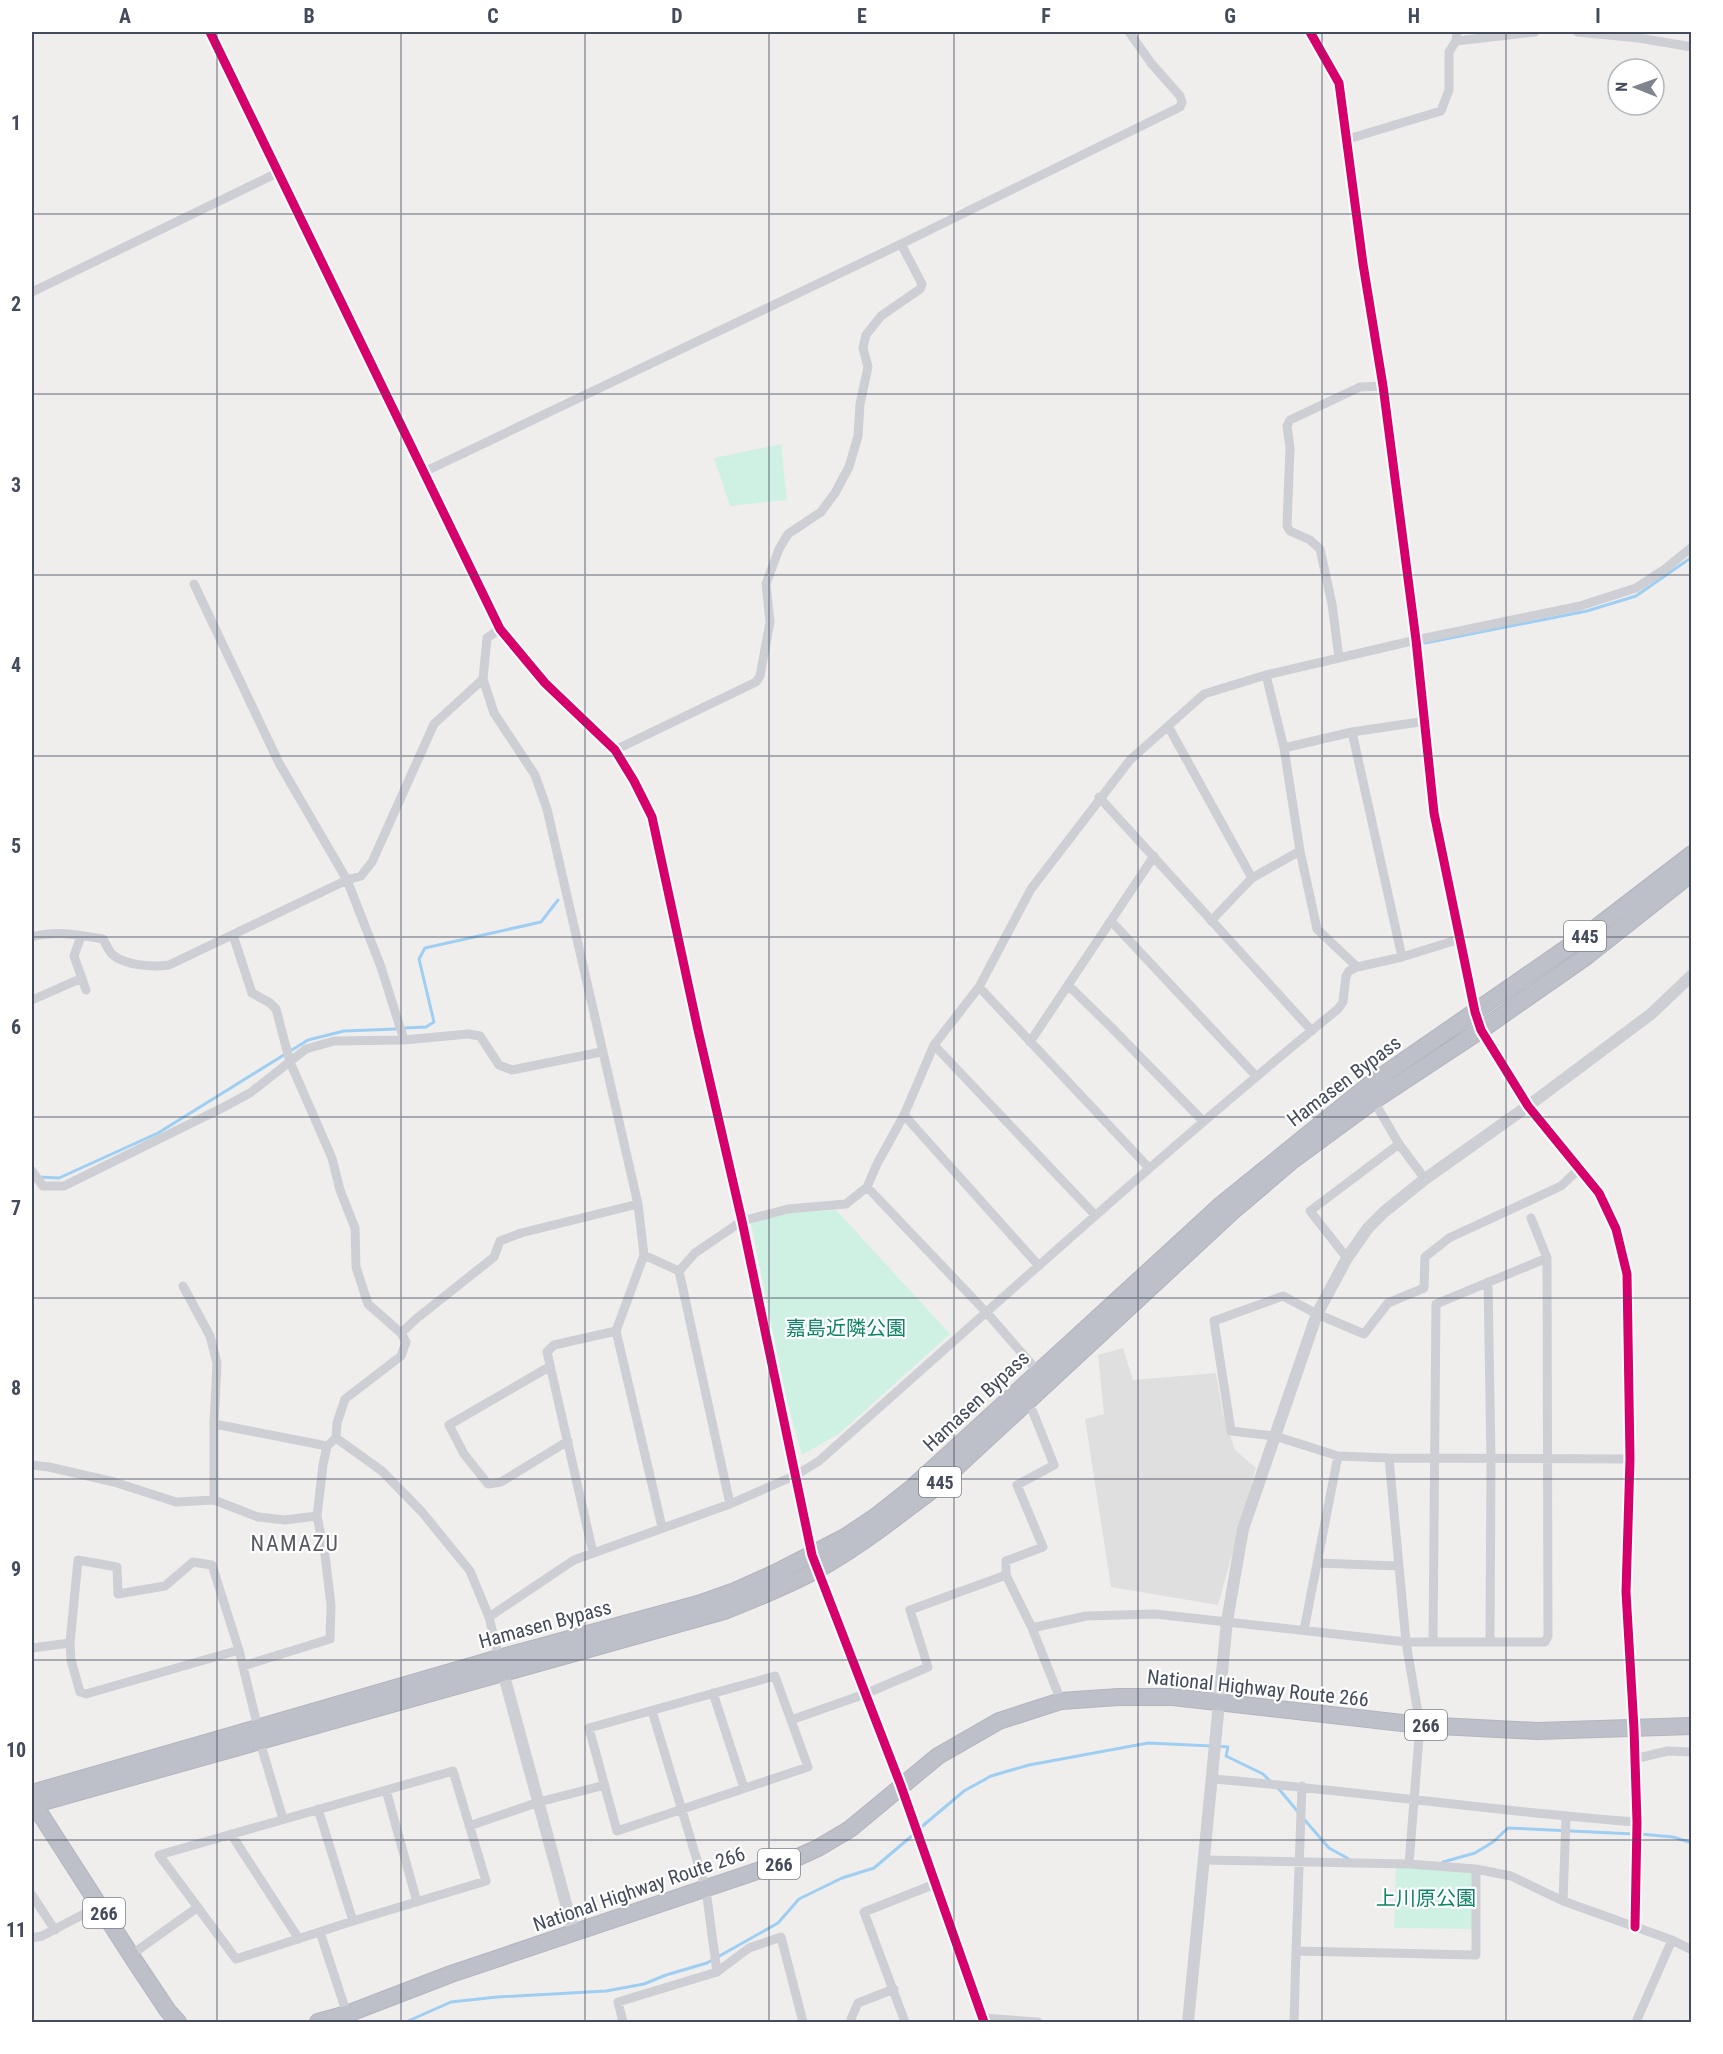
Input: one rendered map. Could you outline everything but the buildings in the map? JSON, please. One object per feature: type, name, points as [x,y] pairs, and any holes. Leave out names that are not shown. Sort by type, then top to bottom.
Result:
[{"type":"highway","name":"Hamasen Bypass","points":[[32,1801],[501,1665],[724,1611],[767,1594],[815,1562],[882,1529],[931,1491],[1043,1378],[1233,1211],[1371,1094],[1474,1012],[1597,927],[1692,854]]},
{"type":"highway","name":"Hamasen Bypass","points":[[1371,1094],[1481,1030],[1587,956],[1692,873]]},
{"type":"highway","name":"National Highway Route 266","points":[[318,2022],[347,2014],[451,1974],[706,1890],[818,1848],[850,1829],[938,1756],[999,1721],[1061,1701],[1173,1696],[1420,1725],[1537,1731],[1692,1726]]},
{"type":"highway","name":"266","points":[[32,1801],[131,1955],[168,2011],[178,2022]]},
{"type":"street","points":[[210,32],[500,629],[545,683],[615,750],[652,817],[815,1562],[901,1785],[983,2020],[1038,2022]]},
{"type":"street","points":[[424,472],[901,244],[1180,106],[1182,102],[1180,96],[1151,63],[1129,32]]},
{"type":"street","points":[[1310,32],[1339,83],[1363,264],[1383,386],[1426,721],[1434,813],[1474,1012],[1481,1030],[1528,1106],[1605,1203],[1616,1229],[1627,1274],[1630,1459],[1626,1592],[1637,1822],[1635,1927]]},
{"type":"street","points":[[1348,139],[1441,111],[1449,90],[1449,52],[1456,36],[1534,32]]},
{"type":"street","points":[[1577,32],[1639,38],[1692,47]]},
{"type":"street","points":[[32,292],[279,172]]},
{"type":"street","points":[[615,750],[756,682],[760,676],[770,622],[766,584],[779,549],[788,534],[821,512],[835,494],[849,467],[858,436],[860,404],[868,367],[863,348],[866,335],[881,316],[920,289],[922,284],[901,244]]},
{"type":"street","points":[[1339,657],[1332,604],[1320,549],[1310,540],[1290,531],[1287,526],[1290,448],[1287,426],[1290,420],[1360,387],[1383,386]]},
{"type":"street","points":[[679,1271],[695,1253],[742,1221],[788,1209],[846,1204],[867,1187],[904,1115],[934,1045],[979,987],[1031,888],[1099,797],[1130,760],[1204,694],[1266,675],[1339,657],[1580,606],[1636,588],[1665,569],[1692,547]]},
{"type":"street","points":[[194,584],[279,763],[347,880],[381,967],[404,1040]]},
{"type":"street","points":[[500,629],[487,638],[483,679],[494,713],[535,776],[547,809],[638,1204],[644,1255],[616,1331],[662,1527]]},
{"type":"street","points":[[1266,675],[1284,748],[1300,851],[1317,929],[1357,967]]},
{"type":"street","points":[[32,937],[47,933],[103,939],[113,955],[122,960],[152,967],[169,965],[347,880],[360,876],[372,862],[434,724],[483,679]]},
{"type":"street","points":[[1284,748],[1352,732],[1426,721]]},
{"type":"street","points":[[1168,726],[1252,878]]},
{"type":"street","points":[[1352,732],[1401,957]]},
{"type":"street","points":[[1099,797],[1311,1031]]},
{"type":"street","points":[[1211,921],[1252,878],[1300,851]]},
{"type":"street","points":[[1030,1042],[1154,856]]},
{"type":"street","points":[[1111,921],[1256,1076]]},
{"type":"street","points":[[233,935],[252,993],[276,1009],[290,1062],[333,1158],[340,1190],[354,1228],[356,1267],[368,1304],[401,1333],[406,1342],[401,1356],[345,1399],[337,1423],[336,1438],[327,1446],[317,1516],[331,1605],[330,1639],[243,1666]]},
{"type":"street","points":[[81,936],[75,956],[86,990]]},
{"type":"street","points":[[489,1617],[574,1560],[730,1504],[796,1475],[819,1461],[1203,1121],[1338,1010],[1343,1002],[1346,976],[1349,971],[1460,939]]},
{"type":"street","points":[[1188,2022],[1227,1621],[1243,1529],[1317,1314],[1347,1258],[1368,1228],[1384,1212],[1425,1179],[1651,1014],[1692,975]]},
{"type":"street","points":[[32,1000],[82,978]]},
{"type":"street","points":[[1068,985],[1203,1121]]},
{"type":"street","points":[[979,987],[1149,1168]]},
{"type":"street","points":[[32,1171],[43,1186],[64,1186],[250,1093],[306,1049],[334,1041],[404,1040],[468,1034],[480,1036],[499,1065],[512,1070],[602,1053]]},
{"type":"street","points":[[934,1045],[1095,1215]]},
{"type":"street","points":[[1371,1094],[1399,1144],[1425,1179]]},
{"type":"street","points":[[904,1115],[1039,1266]]},
{"type":"street","points":[[1347,1258],[1310,1211],[1399,1144]]},
{"type":"street","points":[[1579,1169],[1561,1186],[1449,1238],[1425,1257],[1424,1288],[1388,1303],[1364,1334],[1317,1314],[1283,1296],[1214,1321],[1231,1431],[1275,1436],[1338,1456],[1630,1459]]},
{"type":"street","points":[[867,1187],[987,1313],[1043,1378]]},
{"type":"street","points":[[401,1333],[494,1257],[500,1241],[521,1233],[638,1204]]},
{"type":"street","points":[[1032,1628],[1086,1616],[1155,1614],[1406,1642],[1545,1642],[1548,1636],[1547,1258],[1532,1218]]},
{"type":"street","points":[[644,1255],[679,1271]]},
{"type":"street","points":[[1433,1642],[1436,1304],[1547,1258]]},
{"type":"street","points":[[679,1271],[730,1504]]},
{"type":"street","points":[[1488,1282],[1491,1459],[1490,1642]]},
{"type":"street","points":[[183,1286],[210,1336],[217,1364],[214,1500]]},
{"type":"street","points":[[593,1553],[547,1352],[554,1345],[616,1331]]},
{"type":"street","points":[[549,1367],[449,1425],[464,1454],[488,1484],[501,1482],[568,1441]]},
{"type":"street","points":[[1033,1412],[1054,1465],[1017,1485],[1043,1547],[1006,1561],[1006,1575],[1032,1628],[1061,1701]]},
{"type":"street","points":[[214,1424],[327,1446]]},
{"type":"street","points":[[336,1438],[382,1471],[422,1512],[470,1571],[489,1617],[574,1933]]},
{"type":"street","points":[[1304,1630],[1338,1456]]},
{"type":"street","points":[[1389,1458],[1406,1642],[1420,1725],[1409,1864]]},
{"type":"street","points":[[32,1465],[114,1482],[176,1502],[214,1500],[258,1517],[285,1520],[317,1516]]},
{"type":"street","points":[[239,1650],[86,1694],[80,1692],[71,1660],[70,1642],[78,1560],[117,1567],[118,1594],[165,1586],[193,1562],[212,1565],[239,1650],[259,1735],[283,1819]]},
{"type":"street","points":[[1317,1563],[1398,1566]]},
{"type":"street","points":[[791,1720],[865,1694],[928,1667],[910,1610],[1006,1575]]},
{"type":"street","points":[[32,1648],[70,1642]]},
{"type":"street","points":[[775,1676],[808,1767],[617,1831],[589,1728],[652,1711],[775,1676]]},
{"type":"street","points":[[713,1693],[744,1788]]},
{"type":"street","points":[[652,1711],[706,1890],[717,1972]]},
{"type":"street","points":[[1634,1760],[1668,1751],[1692,1752]]},
{"type":"street","points":[[453,1771],[486,1881],[236,1959],[159,1855],[283,1819],[453,1771]]},
{"type":"street","points":[[1212,1779],[1302,1786],[1566,1817],[1637,1822]]},
{"type":"street","points":[[469,1826],[538,1802],[605,1785]]},
{"type":"street","points":[[1294,2022],[1302,1786]]},
{"type":"street","points":[[386,1790],[417,1902]]},
{"type":"street","points":[[318,1809],[353,1921]]},
{"type":"street","points":[[1563,1901],[1566,1817]]},
{"type":"street","points":[[231,1834],[299,1939]]},
{"type":"street","points":[[1205,1860],[1409,1864],[1476,1869],[1510,1876],[1563,1901],[1672,1940],[1692,1950]]},
{"type":"street","points":[[1296,1951],[1476,1955],[1476,1869]]},
{"type":"street","points":[[905,2022],[864,1912],[935,1884]]},
{"type":"street","points":[[32,1895],[54,1930]]},
{"type":"street","points":[[32,1938],[42,1936],[99,1906]]},
{"type":"street","points":[[131,1955],[198,1907]]},
{"type":"street","points":[[320,1932],[347,2014]]},
{"type":"street","points":[[623,2022],[618,2002],[717,1972],[749,1948],[781,1937],[803,2022]]},
{"type":"street","points":[[1636,2022],[1672,1940]]},
{"type":"street","points":[[852,2022],[851,2019],[858,2003],[894,1989]]},
{"type":"shaded area","points":[[1123,1348],[1133,1380],[1216,1373],[1223,1414],[1235,1450],[1256,1468],[1218,1605],[1111,1587],[1085,1419],[1104,1414],[1098,1355]]},
{"type":"green space","points":[[781,444],[787,500],[730,506],[714,458]]},
{"type":"green space","name":"嘉島近隣公園","points":[[836,1210],[950,1334],[840,1433],[802,1455],[786,1397],[751,1223],[788,1213]]},
{"type":"green space","name":"上川原公園","points":[[1396,1866],[1476,1872],[1473,1929],[1394,1928]]},
{"type":"waterway","points":[[1425,643],[1587,611],[1636,596],[1692,557]]},
{"type":"waterway","points":[[404,1028],[426,1027],[434,1022],[419,959],[425,948],[541,922],[558,900]]},
{"type":"waterway","points":[[39,1177],[59,1178],[158,1133],[308,1040],[344,1031],[397,1029]]},
{"type":"waterway","points":[[919,1829],[964,1791],[991,1776],[1029,1765],[1148,1743],[1212,1746]]},
{"type":"waterway","points":[[1218,1746],[1228,1747],[1226,1756],[1263,1774],[1271,1782]]},
{"type":"waterway","points":[[1278,1788],[1299,1813]]},
{"type":"waterway","points":[[1303,1818],[1329,1848],[1349,1859]]},
{"type":"waterway","points":[[1443,1862],[1475,1853],[1493,1842],[1508,1828],[1634,1834]]},
{"type":"waterway","points":[[406,2022],[451,2002],[606,1991],[644,1984],[707,1963],[778,1923],[799,1899],[842,1878],[874,1868],[914,1834]]},
{"type":"waterway","points":[[1640,1834],[1673,1837],[1692,1843]]},
{"type":"cycle path","points":[[210,32],[500,629],[545,683],[615,750],[652,817],[742,1221],[812,1555],[901,1786],[984,2022]]},
{"type":"cycle path","points":[[1310,32],[1339,83],[1363,264],[1383,386],[1416,640],[1434,813],[1475,1012],[1481,1030],[1528,1106],[1599,1193],[1616,1229],[1627,1274],[1630,1459],[1626,1592],[1637,1822],[1635,1927]]},
{"type":"district","name":"NAMAZU","points":[[295,1543]]}]
